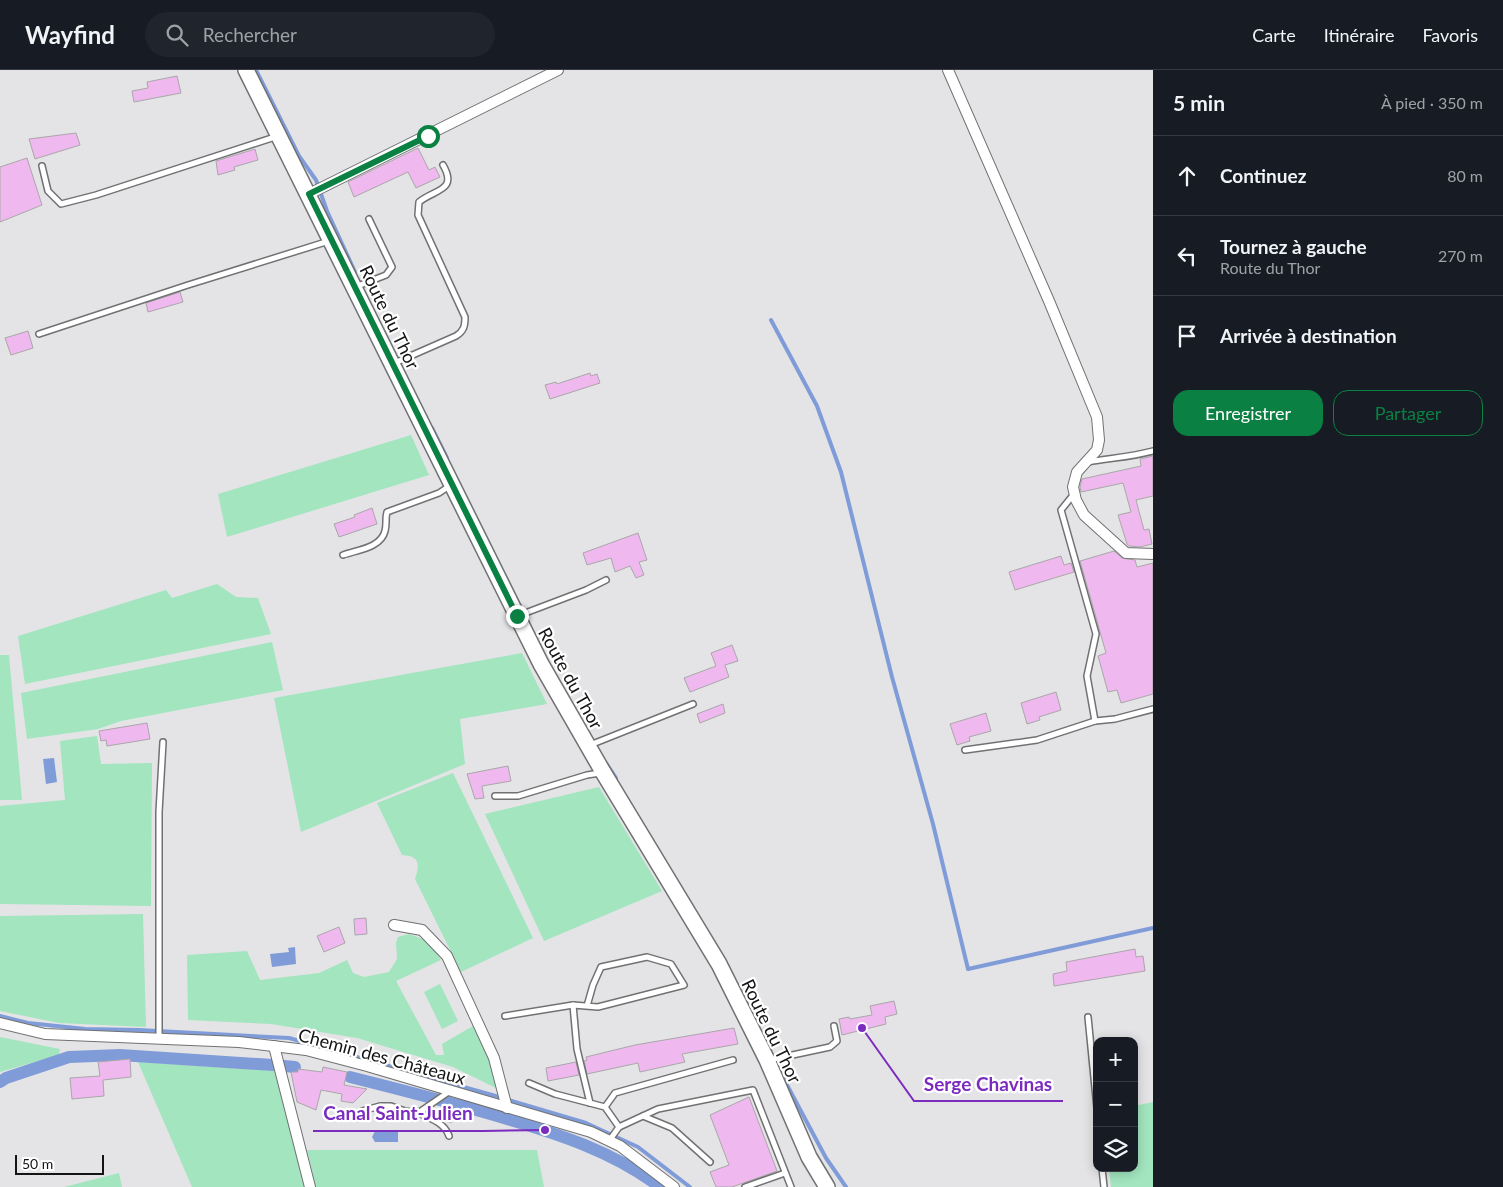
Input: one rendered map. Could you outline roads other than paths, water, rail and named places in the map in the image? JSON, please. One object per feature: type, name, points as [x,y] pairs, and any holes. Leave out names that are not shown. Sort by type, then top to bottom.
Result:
[{"type":"street","name":"Route du Thor","points":[[246,70],[540,664],[719,964],[767,1060],[809,1157],[827,1187]]},
{"type":"street","points":[[309,194],[558,70]]},
{"type":"street","points":[[948,70],[1049,301],[1097,418],[1099,440],[1097,450],[1077,472],[1073,487],[1076,500],[1084,515],[1126,553],[1153,554]]},
{"type":"street","points":[[394,925],[422,930],[447,956],[494,1058],[507,1108]]},
{"type":"street","name":"Chemin des Châteaux","points":[[0,1023],[46,1034],[238,1042],[306,1050],[590,1132],[620,1146],[674,1187]]},
{"type":"street","points":[[274,1046],[310,1187]]},
{"type":"lane","points":[[42,166],[48,191],[61,204],[105,192],[279,136]]},
{"type":"lane","points":[[393,365],[456,336],[462,332],[465,325],[465,317],[418,215],[419,202],[445,188],[449,180],[449,174],[443,165]]},
{"type":"lane","points":[[354,287],[386,275],[392,266],[370,219]]},
{"type":"lane","points":[[39,334],[331,240]]},
{"type":"lane","points":[[1087,462],[1129,457],[1153,451]]},
{"type":"lane","points":[[343,555],[375,545],[382,540],[386,529],[385,518],[387,512],[439,493],[452,485]]},
{"type":"lane","points":[[1074,494],[1061,510],[1096,634],[1087,676],[1095,722]]},
{"type":"lane","points":[[517,616],[586,590],[606,580]]},
{"type":"lane","points":[[588,746],[693,704]]},
{"type":"lane","points":[[965,750],[1037,740],[1095,722],[1153,709]]},
{"type":"lane","points":[[159,1038],[159,812],[163,742]]},
{"type":"lane","points":[[495,796],[518,796],[603,772]]},
{"type":"lane","points":[[505,1016],[573,1005],[598,1007],[684,985],[671,964],[647,957],[601,967],[592,985],[587,1006]]},
{"type":"lane","points":[[573,1005],[577,1049],[590,1103]]},
{"type":"lane","points":[[1088,1017],[1094,1082]]},
{"type":"lane","points":[[767,1060],[830,1047],[837,1042],[834,1026]]},
{"type":"lane","points":[[606,1107],[615,1093],[733,1060]]},
{"type":"lane","points":[[529,1082],[555,1094],[606,1107],[619,1127]]},
{"type":"lane","points":[[609,1141],[619,1127],[658,1109],[753,1090],[791,1187]]},
{"type":"lane","points":[[418,1113],[450,1091]]},
{"type":"lane","points":[[358,1118],[362,1111],[380,1106],[391,1106],[418,1113],[436,1121],[447,1129],[449,1136]]},
{"type":"lane","points":[[643,1116],[672,1128],[710,1162]]},
{"type":"lane","points":[[1102,1172],[1104,1187]]},
{"type":"lane","points":[[745,1187],[786,1173]]},
{"type":"water","points":[[54,758],[57,782],[46,784],[43,759]]},
{"type":"water","points":[[295,947],[296,964],[272,967],[270,954],[289,952],[288,948]]},
{"type":"water","points":[[375,1131],[398,1131],[398,1142],[375,1142],[372,1137]]},
{"type":"waterway","points":[[256,70],[299,156],[316,180],[327,211],[355,272]]},
{"type":"waterway","points":[[771,320],[817,406],[841,472],[892,677],[933,824],[968,969],[1153,928]]},
{"type":"waterway","points":[[432,428],[447,458]]},
{"type":"waterway","points":[[606,763],[616,778]]},
{"type":"waterway","points":[[0,1016],[28,1023],[85,1029],[289,1038],[586,1123],[638,1147],[690,1187]]},
{"type":"waterway","points":[[0,1082],[6,1078],[69,1057],[120,1055],[273,1065]]},
{"type":"waterway","points":[[284,1066],[295,1067]]},
{"type":"waterway","points":[[779,1070],[826,1158],[846,1187]]},
{"type":"waterway","points":[[350,1077],[485,1112],[585,1145],[624,1164],[660,1187]]},
{"type":"place","name":"Serge Chavinas","points":[[862,1028]]},
{"type":"place","name":"Canal Saint-Julien","points":[[545,1130]]}]
